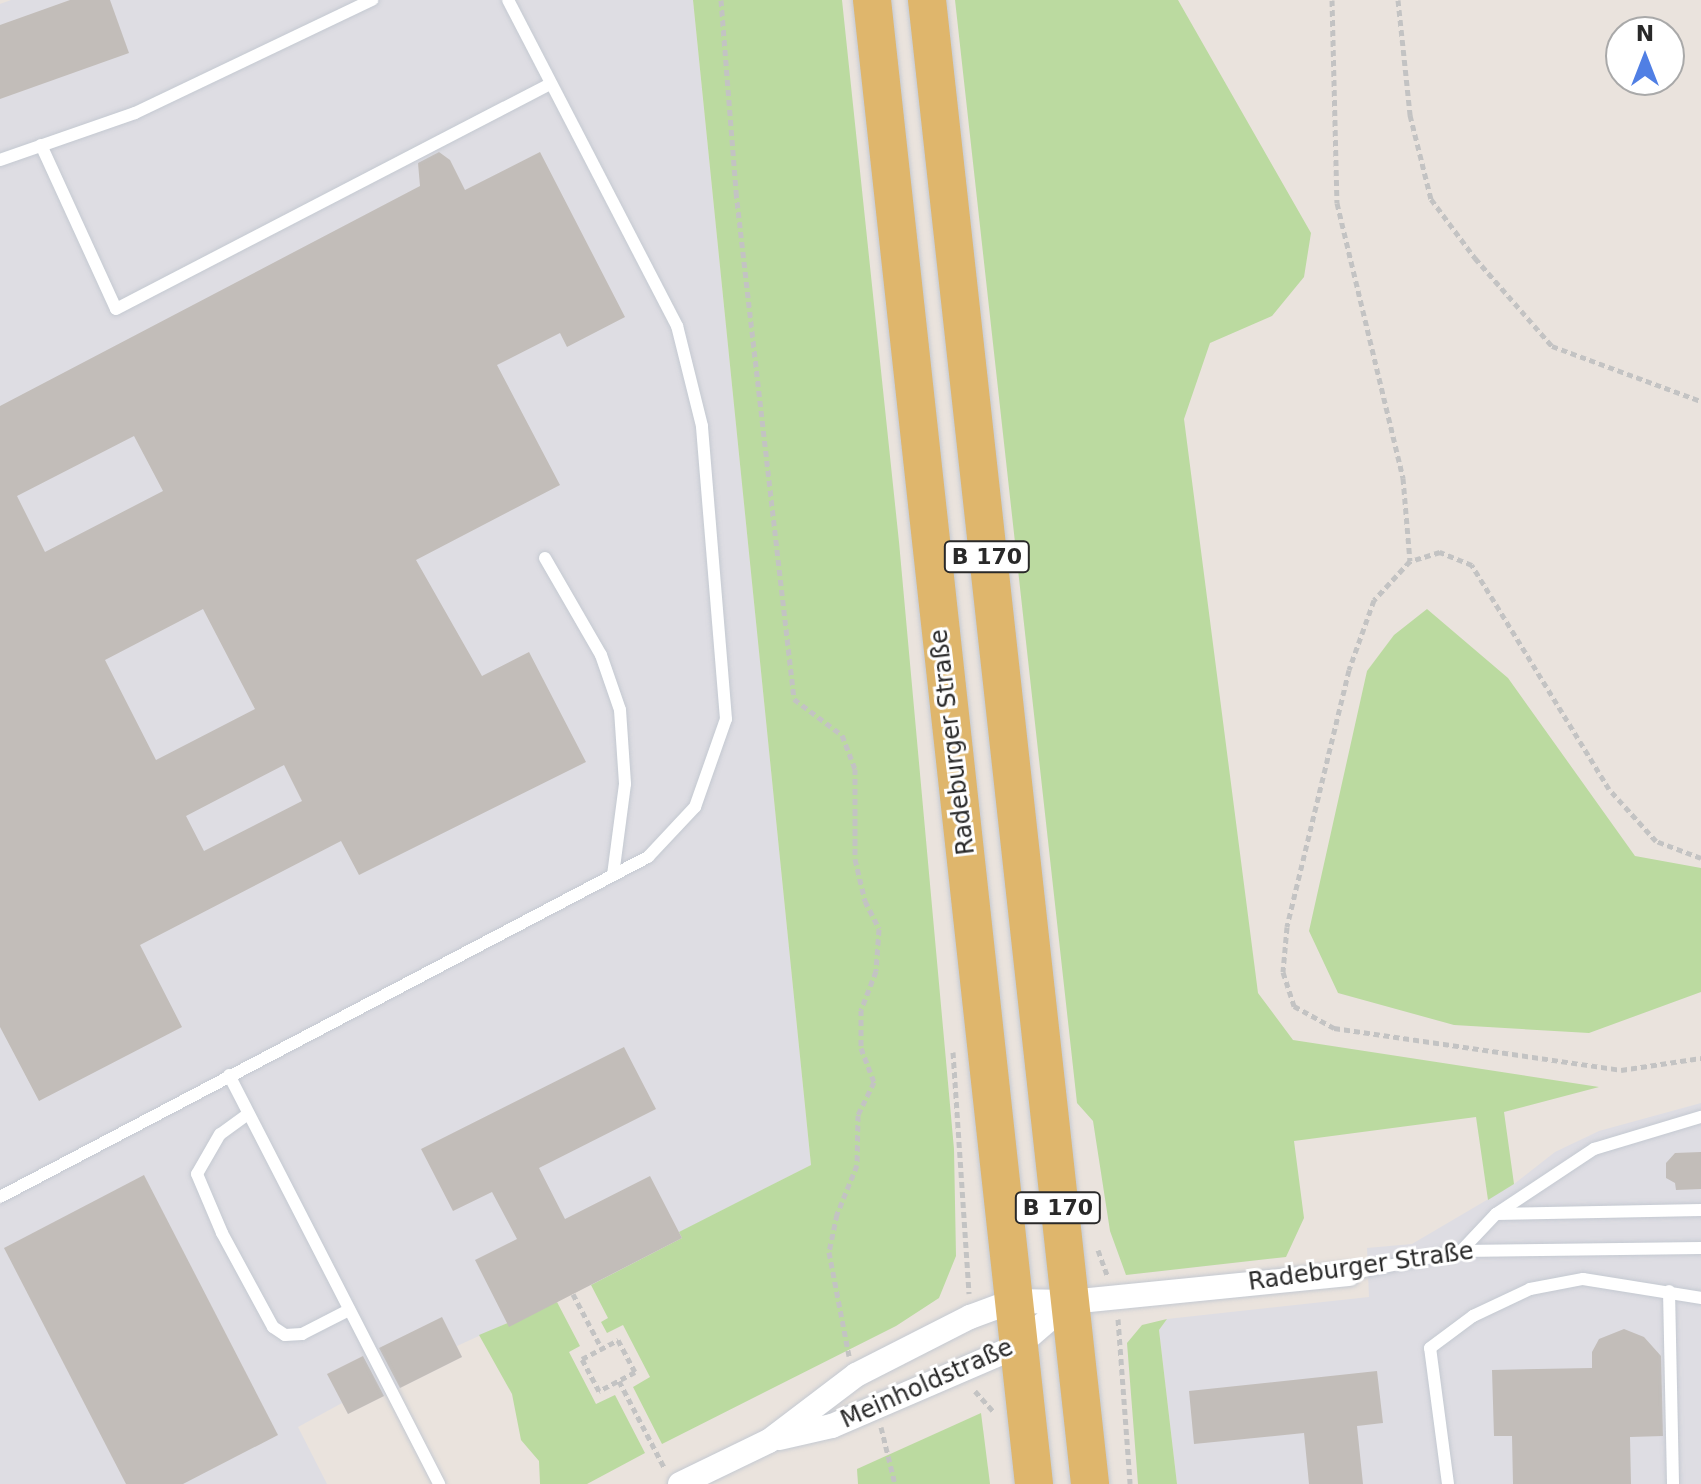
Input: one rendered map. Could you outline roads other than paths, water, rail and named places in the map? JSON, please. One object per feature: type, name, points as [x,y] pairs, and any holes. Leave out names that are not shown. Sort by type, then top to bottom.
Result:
[{"type":"main road","name":"Radeburger Straße","points":[[872,0],[1034,1484]]},
{"type":"main road","name":"B 170","points":[[927,0],[1090,1484]]},
{"type":"street","name":"Radeburger Straße","points":[[1069,1302],[1349,1274]]},
{"type":"street","name":"Meinholdstraße","points":[[769,1441],[856,1375],[970,1317],[1013,1301],[1069,1302]]},
{"type":"street","name":"Meinholdstraße","points":[[673,1478],[769,1441],[832,1426],[1018,1346],[1069,1302]]},
{"type":"lane","points":[[0,160],[135,113],[372,0]]},
{"type":"lane","points":[[0,1197],[648,857],[695,807],[726,719],[702,426],[677,326],[508,0]]},
{"type":"lane","points":[[41,145],[116,309],[550,84]]},
{"type":"lane","points":[[545,558],[601,655],[620,710],[625,784],[613,875]]},
{"type":"lane","points":[[229,1075],[439,1484]]},
{"type":"lane","points":[[248,1114],[220,1134],[197,1174],[222,1233],[273,1327],[285,1335],[302,1334],[349,1310]]},
{"type":"lane","points":[[1461,1251],[1496,1214],[1594,1149],[1701,1117]]},
{"type":"lane","points":[[1496,1214],[1701,1210]]},
{"type":"lane","name":"Radeburger Straße","points":[[1349,1274],[1461,1251],[1701,1248]]},
{"type":"lane","points":[[1448,1484],[1430,1348],[1473,1316],[1530,1289],[1583,1279],[1701,1298]]},
{"type":"lane","points":[[1669,1291],[1673,1484]]}]
